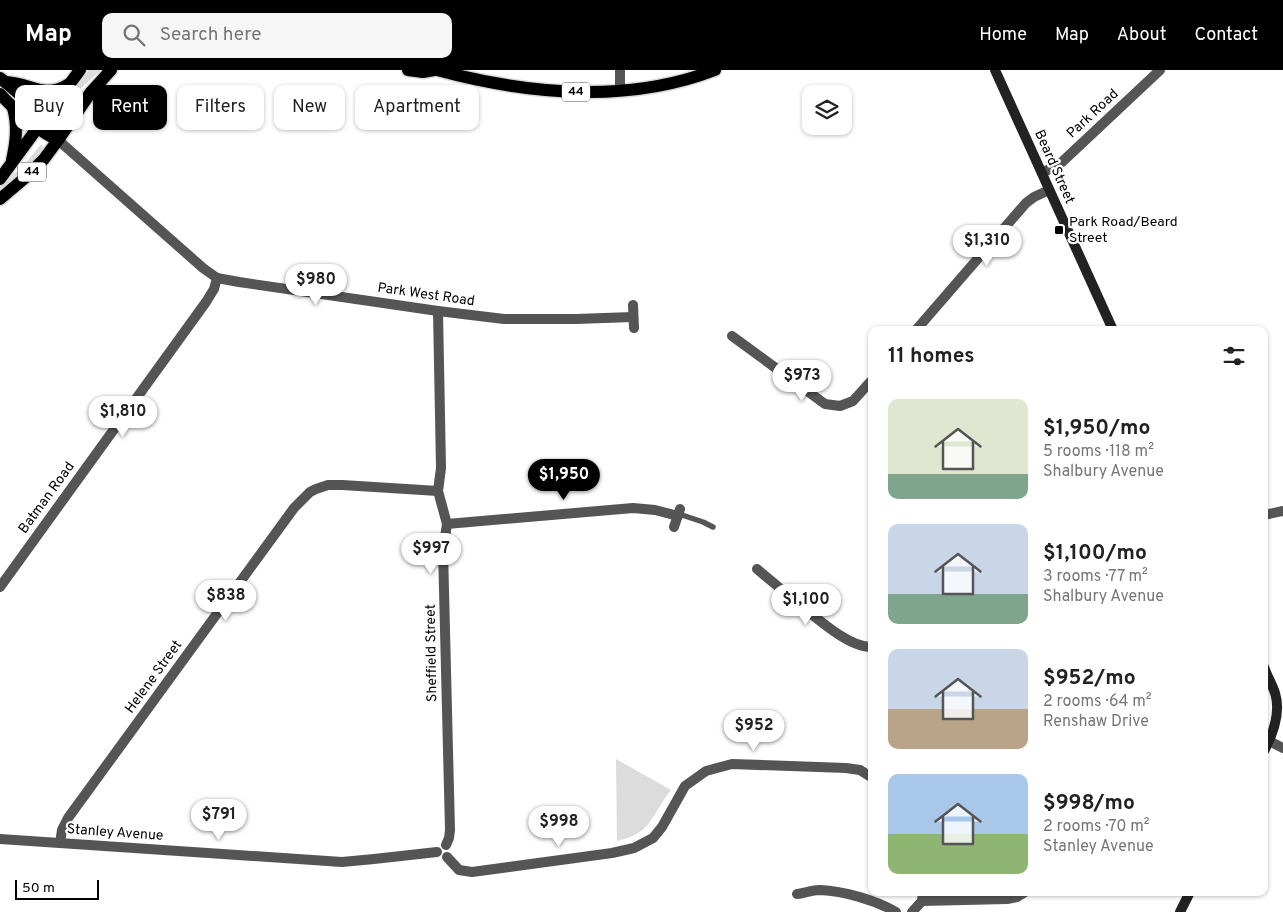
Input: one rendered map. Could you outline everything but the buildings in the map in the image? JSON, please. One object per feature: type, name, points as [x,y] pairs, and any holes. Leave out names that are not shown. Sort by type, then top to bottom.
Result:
[{"type":"main road","name":"44","points":[[69,85],[80,70]]},
{"type":"main road","name":"44","points":[[0,199],[35,169],[92,92],[111,70]]},
{"type":"main road","name":"44","points":[[408,70],[423,72],[435,70],[474,79],[537,89],[581,92],[620,91],[674,82],[715,70]]},
{"type":"main road","points":[[2,80],[46,92],[60,89],[71,82]]},
{"type":"main road","points":[[2,80],[15,90]]},
{"type":"main road","points":[[0,94],[13,108],[16,122],[17,139],[11,165]]},
{"type":"main road","name":"44","points":[[0,179],[37,130]]},
{"type":"main road","points":[[41,130],[58,140]]},
{"type":"main road","points":[[56,130],[58,140]]},
{"type":"street","points":[[620,70],[620,91]]},
{"type":"street","name":"Beard Street","points":[[995,70],[1111,326]]},
{"type":"street","name":"Park Road","points":[[1042,173],[1062,162],[1160,70]]},
{"type":"street","name":"Park West Road","points":[[58,140],[203,268],[217,278],[438,311],[509,319],[633,317]]},
{"type":"street","points":[[919,326],[1026,203],[1049,190]]},
{"type":"street","name":"Batman Road","points":[[0,587],[206,302],[214,289],[217,278]]},
{"type":"street","points":[[633,306],[634,328]]},
{"type":"street","name":"Sheffield Street","points":[[438,311],[441,468],[438,491],[447,524],[443,550],[450,830],[446,845]]},
{"type":"street","points":[[732,336],[825,404],[840,406],[853,402],[868,384]]},
{"type":"street","name":"Helene Street","points":[[60,843],[62,830],[68,818],[294,508],[306,495],[322,486],[335,485],[438,491]]},
{"type":"street","points":[[447,524],[633,508],[679,513],[674,527]]},
{"type":"street","points":[[1268,514],[1283,512]]},
{"type":"street","points":[[757,569],[830,629],[847,640],[868,647]]},
{"type":"street","points":[[1268,676],[1276,694],[1277,705],[1277,717],[1269,741],[1283,748]]},
{"type":"street","points":[[447,857],[450,848],[443,844],[437,848],[437,852],[441,857],[447,857],[459,870],[472,872],[612,853],[634,848],[648,841],[662,827],[685,786],[706,771],[732,764],[846,768],[860,770],[868,775]]},
{"type":"street","name":"Stanley Avenue","points":[[0,839],[342,862],[437,852]]},
{"type":"street","points":[[797,894],[818,890],[841,892],[896,912]]},
{"type":"street","points":[[912,912],[923,897],[1007,899],[1019,896]]},
{"type":"street","points":[[1180,912],[1188,896]]},
{"type":"lane","points":[[679,513],[714,527]]},
{"type":"shaded area","points":[[89,70],[101,70],[83,86],[78,85]]},
{"type":"shaded area","points":[[41,144],[42,149],[28,168],[0,191],[0,187],[26,163]]},
{"type":"shaded area","points":[[616,759],[671,790],[644,828],[629,838],[617,841]]},
{"type":"place","name":"Park Road/Beard Street","points":[[1059,230]]}]
